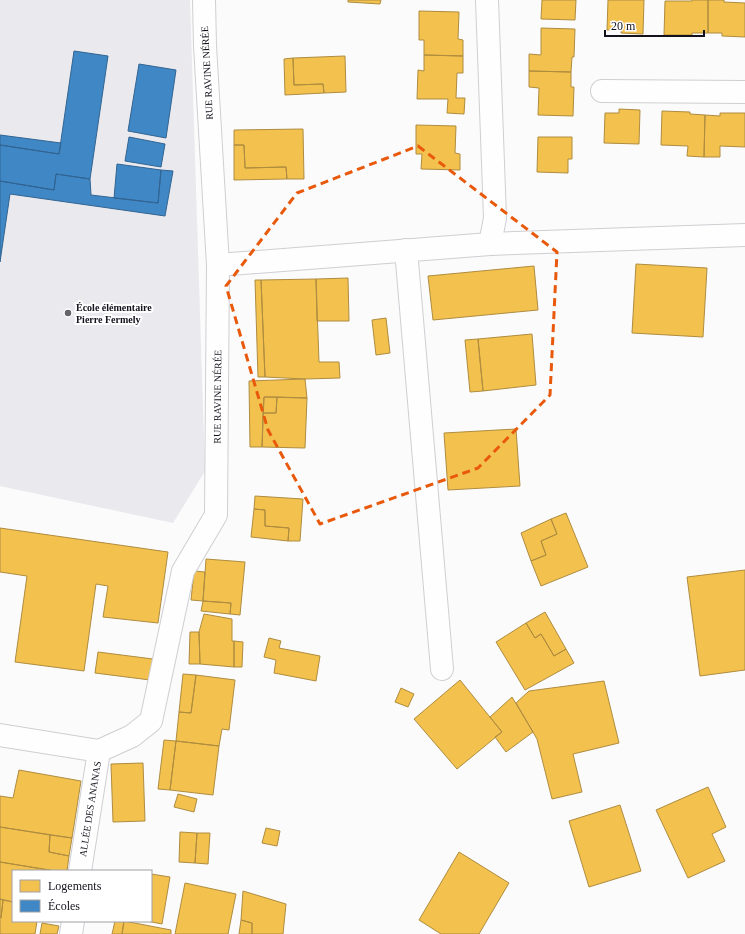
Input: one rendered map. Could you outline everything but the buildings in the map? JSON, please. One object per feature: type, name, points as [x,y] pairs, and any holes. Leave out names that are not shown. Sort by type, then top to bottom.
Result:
[{"type":"street","name":"RUE RAVINE NÉRÉE","points":[[99,751],[132,736],[151,721],[183,571],[216,515],[218,265],[205,46],[204,0]]},
{"type":"street","points":[[487,0],[495,218],[490,244]]},
{"type":"street","points":[[602,91],[745,92]]},
{"type":"street","points":[[218,265],[490,244],[745,235]]},
{"type":"street","points":[[406,250],[442,669]]},
{"type":"street","name":"ALLÉE DES ANANAS","points":[[0,735],[99,751],[80,870]]},
{"type":"street","points":[[70,934],[72,922]]},
{"type":"highlighted area","points":[[418,146],[557,252],[550,395],[478,468],[320,524],[268,430],[226,286],[297,193]]},
{"type":"shaded area","points":[[0,0],[190,0],[205,471],[173,523],[0,486]]},
{"type":"place","name":"École élémentaire Pierre Fermely","points":[[68,313]]}]
